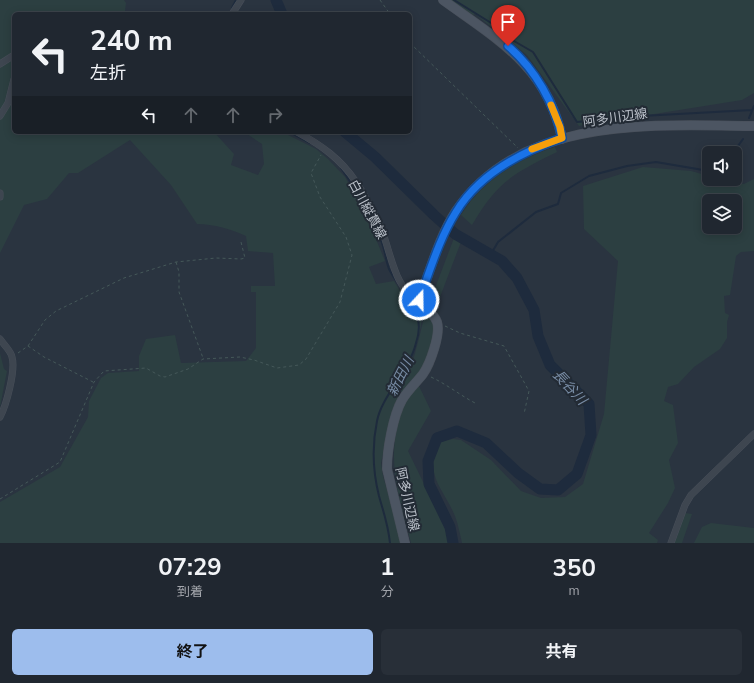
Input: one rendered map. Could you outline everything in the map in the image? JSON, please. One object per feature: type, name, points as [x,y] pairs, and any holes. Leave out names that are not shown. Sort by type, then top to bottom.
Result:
[{"type":"main road","points":[[443,0],[501,41],[523,61],[544,90],[560,127],[562,138]]},
{"type":"main road","name":"阿多川辺線","points":[[419,300],[445,234],[456,212],[480,184],[500,167],[522,154],[562,138],[639,126],[678,124],[754,126]]},
{"type":"main road","points":[[419,300],[437,323]]},
{"type":"main road","name":"阿多川辺線","points":[[405,543],[387,469],[387,458],[398,409],[410,389],[424,373],[438,335],[437,323]]},
{"type":"street","points":[[233,12],[241,0]]},
{"type":"street","points":[[0,64],[12,56]]},
{"type":"street","points":[[0,116],[8,103],[12,87]]},
{"type":"street","name":"白川縦貫線","points":[[301,134],[333,154],[356,182],[382,230],[401,285],[410,297],[419,300]]},
{"type":"street","points":[[0,339],[12,356],[13,365],[6,402],[0,417]]},
{"type":"street","points":[[671,543],[685,505],[691,495],[754,434]]},
{"type":"path","points":[[380,0],[389,12]]},
{"type":"path","points":[[412,45],[514,143],[522,154]]},
{"type":"path","points":[[0,500],[60,462],[94,382],[104,371],[146,368],[160,376],[165,377],[188,369],[203,359],[240,357],[277,368],[299,364],[306,359],[340,302],[352,255],[346,237],[320,197],[311,173],[323,152]]},
{"type":"path","points":[[12,356],[28,346],[45,320],[56,311],[124,278],[176,262],[216,258],[245,258],[241,242]]},
{"type":"path","points":[[176,262],[179,292],[203,359]]},
{"type":"path","points":[[437,323],[460,333],[504,346],[529,391],[524,414]]},
{"type":"path","points":[[28,346],[44,357],[94,382]]},
{"type":"path","points":[[424,373],[447,384],[463,397],[477,404]]},
{"type":"shaded area","points":[[0,0],[124,0],[126,3],[125,11],[121,12],[12,12],[12,134],[216,134],[234,154],[231,165],[258,175],[264,164],[262,144],[247,134],[286,134],[316,149],[328,159],[345,177],[366,215],[385,261],[369,267],[376,284],[394,281],[408,304],[423,314],[418,340],[409,367],[401,380],[399,394],[389,424],[381,463],[383,476],[402,543],[0,543],[0,502],[60,467],[88,417],[89,401],[101,378],[108,373],[139,371],[139,356],[146,339],[175,335],[181,363],[246,361],[256,348],[256,292],[251,292],[251,286],[275,286],[273,253],[248,251],[246,236],[222,227],[197,224],[171,185],[130,140],[78,173],[69,173],[47,199],[24,205],[0,253]]},
{"type":"shaded area","points":[[450,0],[754,0],[754,93],[742,100],[579,126],[527,55],[475,14],[473,15]]},
{"type":"shaded area","points":[[555,147],[557,152],[529,166],[508,180],[490,198],[472,225],[461,215],[479,192],[502,173],[527,158]]},
{"type":"shaded area","points":[[643,167],[691,171],[702,174],[702,186],[742,186],[742,184],[754,179],[754,251],[741,252],[736,256],[730,295],[724,296],[725,313],[729,315],[727,322],[727,338],[720,349],[694,367],[678,384],[668,387],[664,401],[673,405],[678,443],[669,460],[675,488],[668,503],[649,533],[658,540],[657,543],[462,543],[455,516],[440,489],[434,473],[433,464],[440,442],[453,439],[461,440],[491,460],[521,491],[541,498],[565,497],[583,484],[604,414],[618,261],[584,229],[583,186]]},
{"type":"shaded area","points":[[454,238],[461,242],[435,310],[429,304]]},
{"type":"shaded area","points":[[425,311],[432,321],[434,330],[427,359],[422,369],[401,393],[404,381],[412,364]]},
{"type":"shaded area","points":[[0,353],[4,369],[7,371],[0,407]]},
{"type":"shaded area","points":[[418,384],[431,411],[408,451],[444,525],[449,543],[411,543],[398,491],[394,458],[398,424],[405,402]]},
{"type":"shaded area","points":[[685,513],[692,514],[682,543],[674,543]]},
{"type":"shaded area","points":[[711,523],[754,528],[754,543],[694,543],[702,527]]},
{"type":"waterway","name":"新田川","points":[[232,8],[236,0]]},
{"type":"waterway","name":"長谷川","points":[[276,0],[281,12]]},
{"type":"waterway","points":[[454,0],[496,26],[514,41],[533,52],[577,122],[641,116],[752,110]]},
{"type":"waterway","points":[[749,118],[754,106]]},
{"type":"waterway","name":"新田川","points":[[294,134],[310,143]]},
{"type":"waterway","name":"長谷川","points":[[347,134],[375,157],[455,234],[502,261],[517,278],[534,310],[538,336],[550,365],[589,404],[591,435],[577,474],[558,490],[540,489],[518,473],[486,443],[457,431],[437,438],[428,461],[429,484],[450,527],[453,543]]},
{"type":"waterway","points":[[738,146],[743,139]]},
{"type":"waterway","points":[[491,254],[498,242],[536,212],[558,204],[561,193],[589,176],[627,166],[656,162],[702,170]]},
{"type":"waterway","name":"新田川","points":[[341,168],[369,213],[382,243],[389,269],[412,304],[419,322],[418,336],[413,354],[384,402],[375,430],[375,478],[390,543]]},
{"type":"slow traffic","points":[[532,149],[562,138],[560,127],[551,105]]},
{"type":"route","points":[[419,300],[445,234],[456,212],[469,195],[490,174],[500,167],[522,154],[562,138],[560,127],[544,90],[533,73],[508,46]]}]
